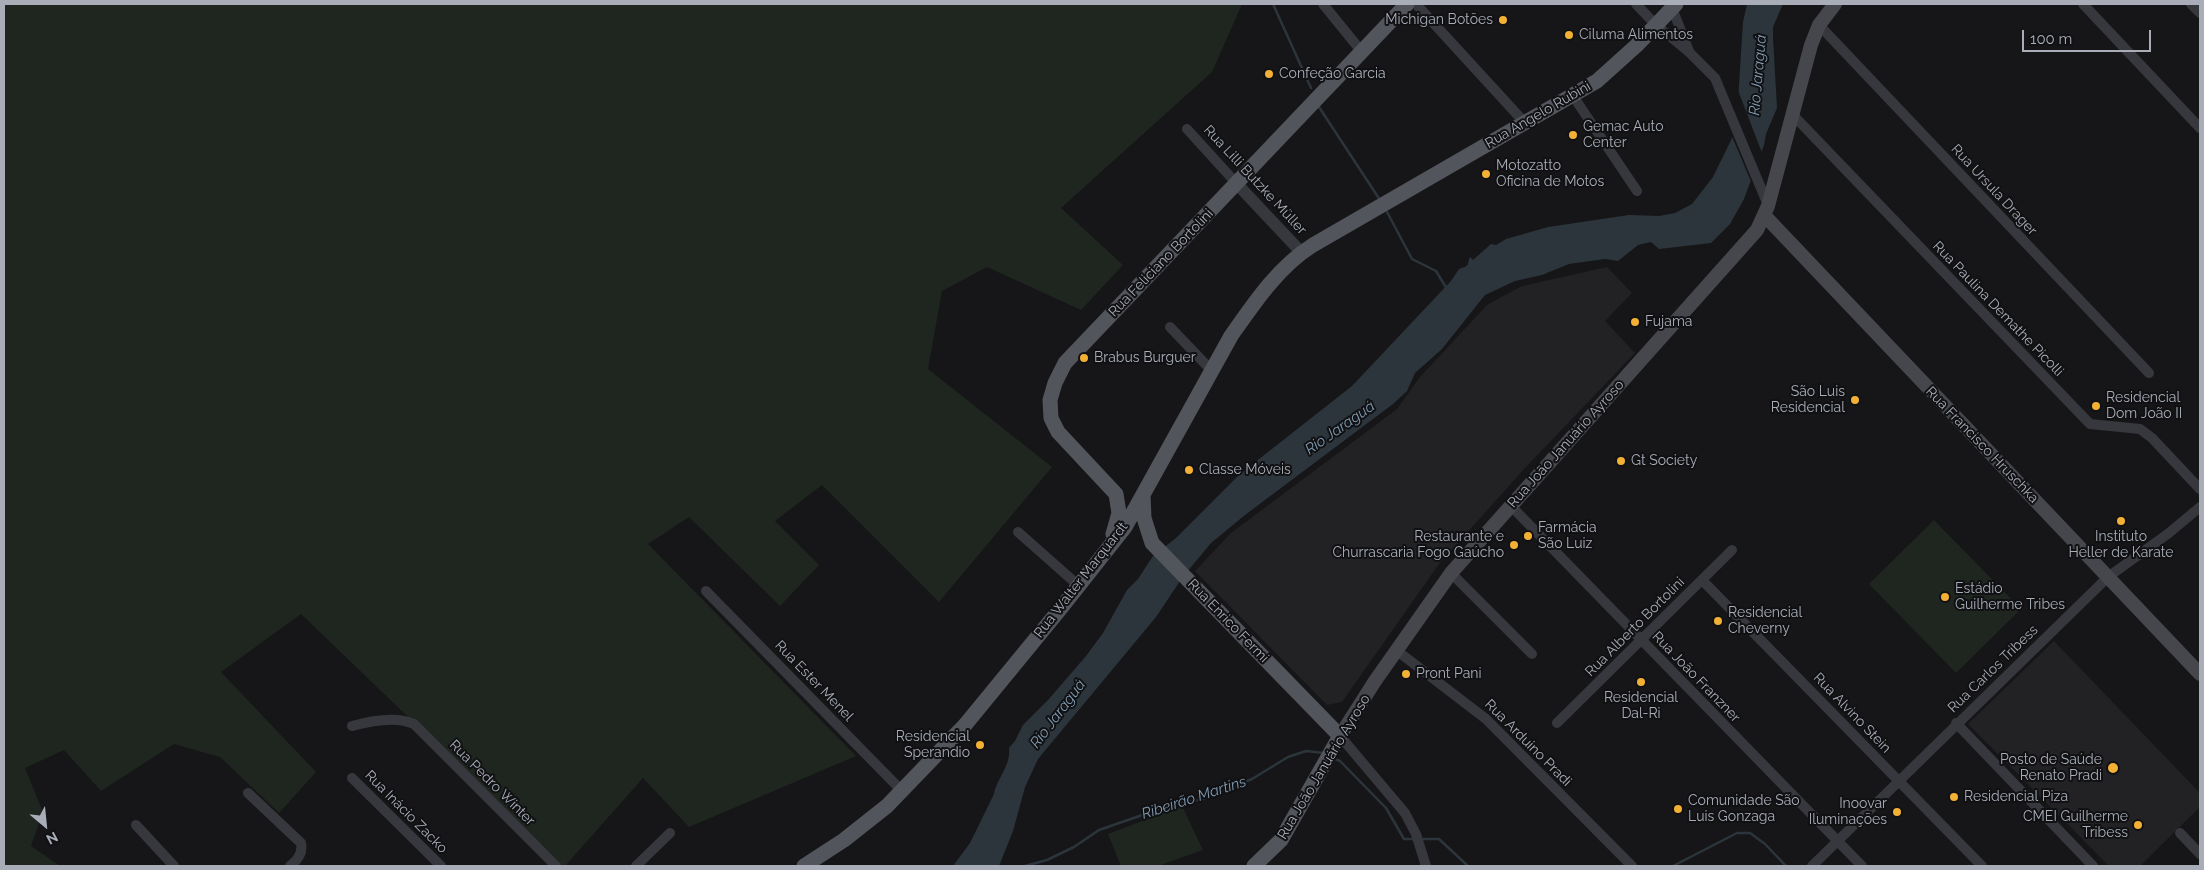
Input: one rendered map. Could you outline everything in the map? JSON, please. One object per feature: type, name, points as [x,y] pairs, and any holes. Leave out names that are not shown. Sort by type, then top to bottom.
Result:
[{"type":"main road","name":"Rua Feliciano Bortolini","points":[[1116,494],[1058,432],[1051,418],[1050,400],[1055,384],[1065,364],[1407,4]]},
{"type":"main road","name":"Rua João Januário Ayroso","points":[[1254,866],[1281,840],[1340,736],[1396,650],[1451,573],[1746,244],[1767,211],[1811,46],[1819,25],[1835,4]]},
{"type":"main road","name":"Rua Angelo Rubini","points":[[1383,205],[1573,96],[1605,74],[1656,26],[1674,6]]},
{"type":"main road","name":"Rua Walter Marquardt","points":[[804,866],[870,821],[902,791],[965,725],[1079,586],[1125,527],[1212,370],[1250,308],[1284,268],[1301,252],[1383,205]]},
{"type":"main road","name":"Rua Francisco Hruschka","points":[[1767,211],[2200,674]]},
{"type":"main road","points":[[1106,552],[1118,519],[1116,494],[1128,498],[1143,494]]},
{"type":"main road","name":"Rua Enrico Fermi","points":[[1143,494],[1144,518],[1154,545],[1340,736]]},
{"type":"street","points":[[1323,4],[1362,52]]},
{"type":"street","points":[[1416,4],[1525,124]]},
{"type":"street","points":[[1636,4],[1656,26],[1709,70],[1718,86],[1761,187],[1767,211]]},
{"type":"street","points":[[2083,4],[2200,128]]},
{"type":"street","points":[[2192,4],[2200,13]]},
{"type":"street","points":[[1674,6],[1689,52]]},
{"type":"street","name":"Rua Ursula Drager","points":[[1819,25],[2149,374]]},
{"type":"street","points":[[1573,96],[1637,191]]},
{"type":"street","name":"Rua Paulina Demathe Picolli","points":[[1793,114],[2090,424],[2140,429],[2152,438],[2200,490]]},
{"type":"street","name":"Rua Lilli Butzke Müller","points":[[1187,129],[1301,252]]},
{"type":"street","points":[[1170,326],[1212,370]]},
{"type":"street","name":"Rua João Franzner","points":[[1511,506],[1862,866]]},
{"type":"street","name":"Rua Carlos Tribess","points":[[1812,866],[1956,723],[2108,577],[2169,533],[2200,507]]},
{"type":"street","points":[[1018,532],[1079,586]]},
{"type":"street","name":"Rua Alberto Bortolini","points":[[1557,724],[1732,550]]},
{"type":"street","points":[[1451,573],[1532,654]]},
{"type":"street","name":"Rua Alvino Stein","points":[[1702,580],[1982,866]]},
{"type":"street","name":"Rua Ester Menel","points":[[706,591],[902,791]]},
{"type":"street","name":"Rua Arduino Pradi","points":[[1396,650],[1486,719],[1632,866]]},
{"type":"street","name":"Rua Pedro Winter","points":[[352,726],[371,721],[407,721],[414,724],[556,866]]},
{"type":"street","points":[[1956,723],[2093,866]]},
{"type":"street","points":[[1340,736],[1399,804],[1416,834],[1426,866]]},
{"type":"street","name":"Rua Inácio Zacko","points":[[352,778],[441,866]]},
{"type":"street","points":[[248,793],[298,838],[302,848],[300,856],[290,866]]},
{"type":"street","points":[[136,825],[174,866]]},
{"type":"street","points":[[636,866],[670,833]]},
{"type":"street","points":[[2180,833],[2200,854]]},
{"type":"shaded area","points":[[4,4],[1242,4],[1212,72],[1061,208],[1123,265],[1081,310],[987,267],[942,291],[928,369],[1052,467],[939,602],[822,485],[775,521],[819,565],[780,606],[689,517],[648,544],[856,756],[689,827],[643,778],[563,866],[301,614],[221,672],[316,772],[279,813],[220,757],[174,744],[101,791],[64,750],[25,768],[43,812],[31,846],[60,866],[4,866]]},
{"type":"shaded area","points":[[1607,267],[1632,293],[1605,321],[1635,353],[1525,468],[1439,564],[1342,702],[1327,705],[1195,571],[1231,533],[1397,409],[1420,377],[1487,305],[1522,286]]},
{"type":"shaded area","name":"Estádio Guilherme Tribes","points":[[1934,520],[2021,609],[1956,673],[1869,584]]},
{"type":"shaded area","points":[[2054,641],[2200,793],[2200,807],[2140,866],[2109,866],[1968,724]]},
{"type":"shaded area","points":[[1182,806],[1203,850],[1158,866],[1121,866],[1108,834]]},
{"type":"water","name":"Rio Jaraguá","points":[[1747,4],[1783,4],[1773,27],[1777,108],[1744,199],[1730,224],[1711,243],[1659,249],[1651,242],[1638,245],[1618,261],[1605,259],[1569,264],[1542,275],[1515,281],[1485,295],[1442,349],[1415,373],[1407,391],[1393,404],[1245,515],[1211,543],[1182,578],[1156,617],[1038,759],[1025,787],[1013,831],[999,866],[953,866],[970,843],[1006,766],[1009,748],[1023,725],[1048,700],[1086,656],[1103,633],[1127,590],[1138,579],[1153,556],[1176,538],[1240,474],[1352,386],[1451,281],[1459,269],[1468,265],[1470,257],[1473,260],[1491,244],[1496,245],[1506,239],[1548,227],[1629,215],[1659,216],[1675,213],[1692,204],[1713,177],[1733,136],[1738,101],[1743,22]]},
{"type":"pier","points":[[1736,85],[1762,153],[1752,184],[1731,134]]},
{"type":"waterway","points":[[1273,4],[1311,88]]},
{"type":"waterway","points":[[1319,107],[1380,200]]},
{"type":"waterway","points":[[1387,212],[1412,259],[1436,271],[1447,289]]},
{"type":"waterway","name":"Ribeirão Martins","points":[[1025,866],[1047,860],[1074,847],[1099,830],[1180,802],[1200,800],[1252,779],[1288,757],[1306,751],[1324,753]]},
{"type":"waterway","name":"Ribeirão Martins","points":[[1333,758],[1340,761],[1386,808],[1404,839],[1415,839]]},
{"type":"waterway","name":"Ribeirão Martins","points":[[1673,866],[1737,833],[1750,833],[1765,844],[1786,866]]},
{"type":"waterway","name":"Ribeirão Martins","points":[[1420,839],[1439,839],[1468,866]]},
{"type":"place","name":"Michigan Botões","points":[[1503,20]]},
{"type":"place","name":"Ciluma Alimentos","points":[[1569,35]]},
{"type":"place","name":"Confeção Garcia","points":[[1269,74]]},
{"type":"place","name":"Gemac Auto Center","points":[[1573,135]]},
{"type":"place","name":"Motozatto Oficina de Motos","points":[[1486,174]]},
{"type":"place","name":"Fujama","points":[[1635,322]]},
{"type":"place","name":"Brabus Burguer","points":[[1084,358]]},
{"type":"place","name":"São Luis Residencial","points":[[1855,400]]},
{"type":"place","name":"Residencial Dom João II","points":[[2096,406]]},
{"type":"place","name":"Gt Society","points":[[1621,461]]},
{"type":"place","name":"Classe Móveis","points":[[1189,470]]},
{"type":"place","name":"Instituto Heller de Karate","points":[[2121,521]]},
{"type":"place","name":"Farmácia São Luiz","points":[[1528,536]]},
{"type":"place","name":"Restaurante e Churrascaria Fogo Gaúcho","points":[[1514,545]]},
{"type":"place","name":"Estádio Guilherme Tribes","points":[[1945,597]]},
{"type":"place","name":"Residencial Cheverny","points":[[1718,621]]},
{"type":"place","name":"Pront Pani","points":[[1406,674]]},
{"type":"place","name":"Residencial Dal-Ri","points":[[1641,682]]},
{"type":"place","name":"Residencial Sperandio","points":[[980,745]]},
{"type":"place","name":"Posto de Saúde Renato Pradi","points":[[2113,768]]},
{"type":"place","name":"Residencial Piza","points":[[1954,797]]},
{"type":"place","name":"Comunidade São Luis Gonzaga","points":[[1678,809]]},
{"type":"place","name":"Inoovar Iluminações","points":[[1897,812]]},
{"type":"place","name":"CMEI Guilherme Tribess","points":[[2138,825]]}]
